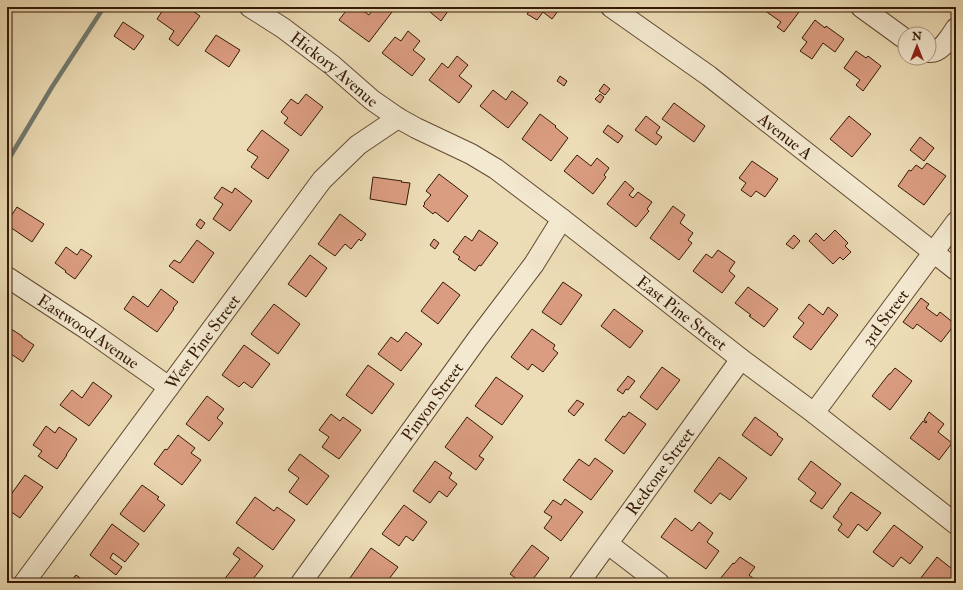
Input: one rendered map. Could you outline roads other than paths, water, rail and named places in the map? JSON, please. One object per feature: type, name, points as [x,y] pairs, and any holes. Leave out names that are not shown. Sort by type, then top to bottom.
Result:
[{"type":"street","name":"Hickory Avenue","points":[[250,7],[283,28],[332,65],[372,100],[398,118]]},
{"type":"street","name":"Avenue A","points":[[611,7],[709,76],[956,270]]},
{"type":"street","points":[[861,7],[897,33]]},
{"type":"street","points":[[937,51],[940,50],[956,28]]},
{"type":"street","name":"East Pine Street","points":[[398,118],[471,154],[496,169],[956,524]]},
{"type":"street","name":"West Pine Street","points":[[24,583],[322,180],[358,145],[398,118]]},
{"type":"street","name":"Pinyon Street","points":[[301,583],[478,338],[534,264],[562,219]]},
{"type":"street","name":"3rd Street","points":[[814,413],[956,222]]},
{"type":"street","name":"Eastwood Avenue","points":[[7,277],[88,330],[168,387]]},
{"type":"street","name":"Redcone Street","points":[[579,583],[741,359]]},
{"type":"street","points":[[608,544],[659,583]]},
{"type":"waterway","points":[[7,162],[52,87],[104,7]]}]
